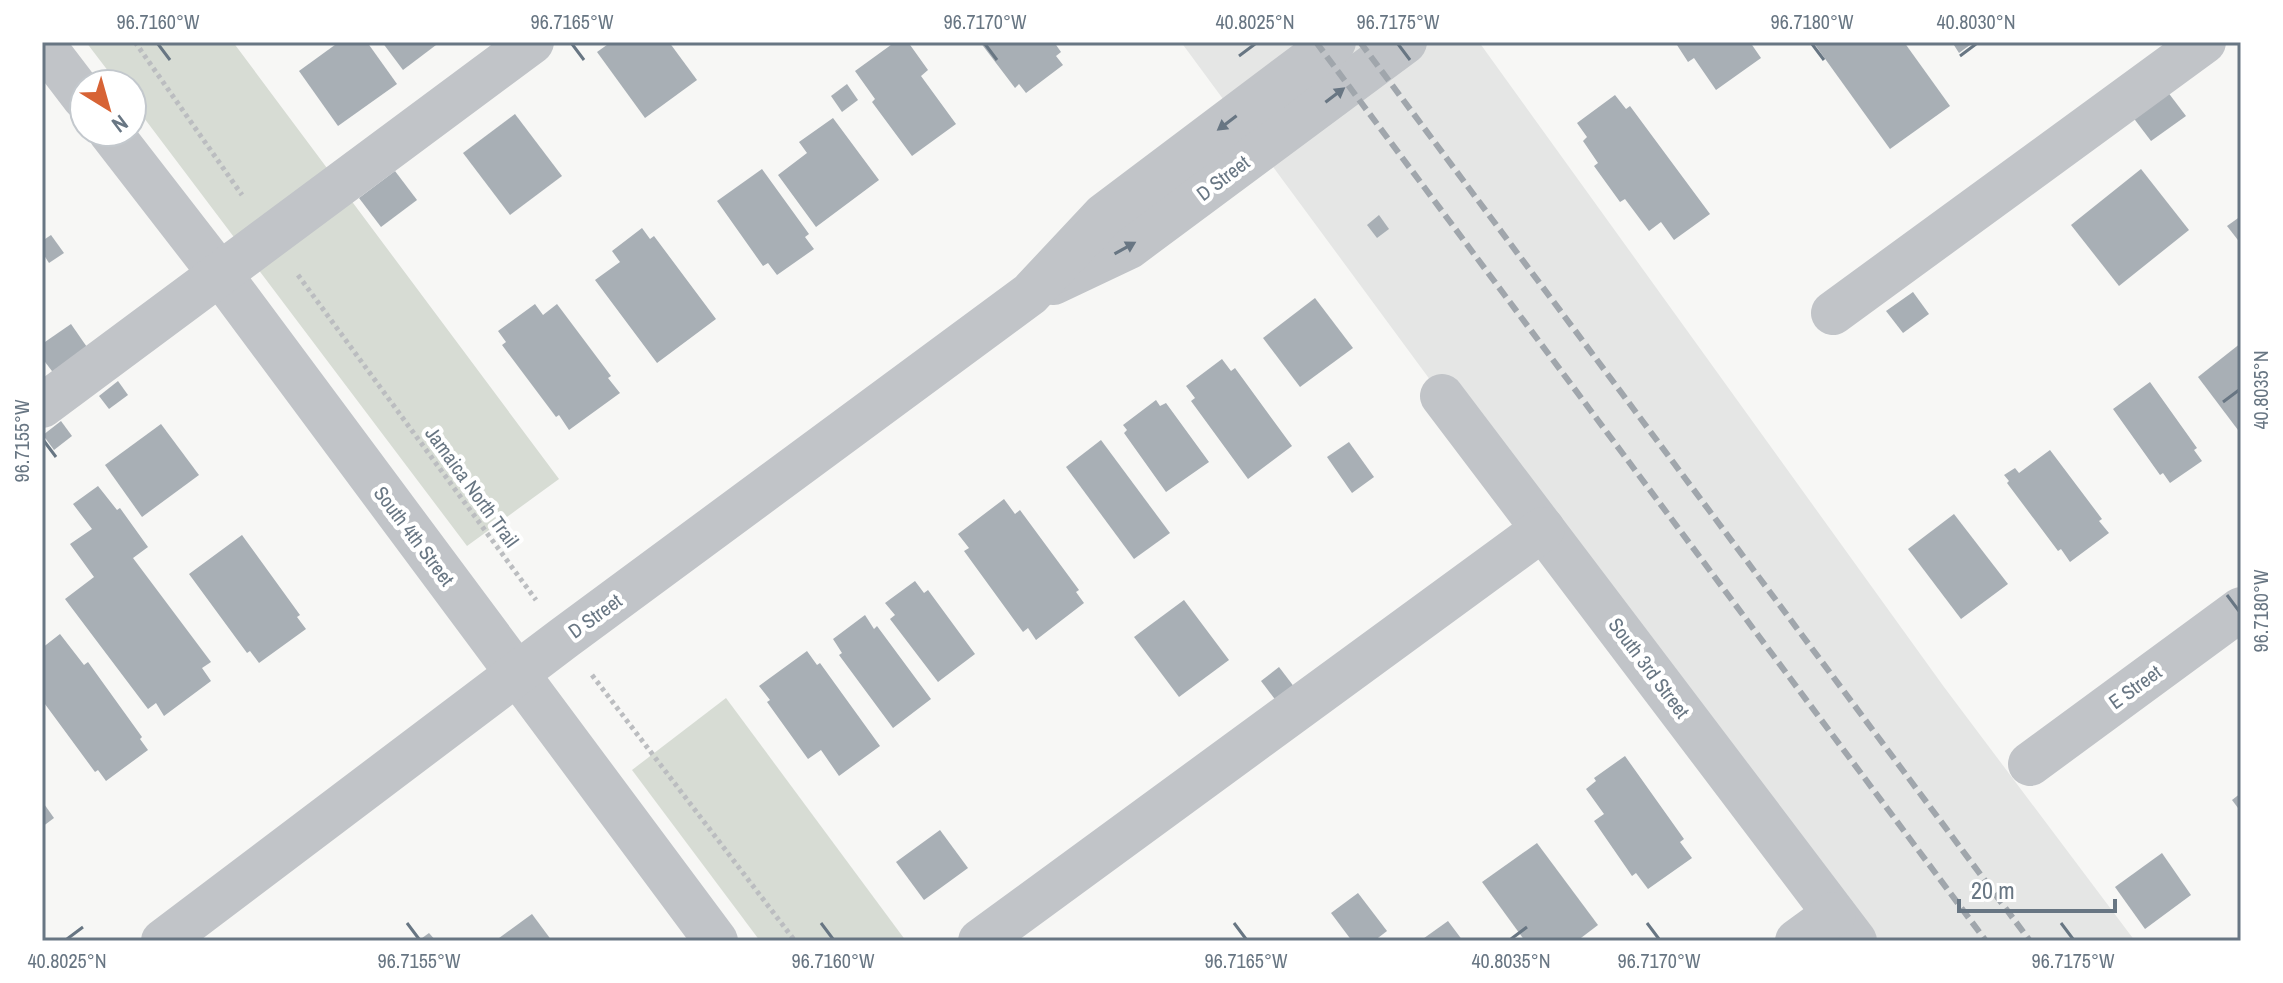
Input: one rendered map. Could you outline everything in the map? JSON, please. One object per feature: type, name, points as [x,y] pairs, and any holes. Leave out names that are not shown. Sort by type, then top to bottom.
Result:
[{"type":"street","points":[[42,406],[532,42]]},
{"type":"street","name":"D Street","points":[[163,941],[564,638],[1030,294],[1104,215],[1334,42]]},
{"type":"street","name":"D Street","points":[[1030,294],[1129,247],[1405,42]]},
{"type":"street","points":[[1833,313],[2204,42]]},
{"type":"street","points":[[42,43],[68,77]]},
{"type":"street","name":"South 4th Street","points":[[122,148],[220,274],[716,941]]},
{"type":"street","name":"South 3rd Street","points":[[1442,396],[1845,927]]},
{"type":"street","points":[[980,941],[1543,529]]},
{"type":"street","name":"E Street","points":[[2030,764],[2241,609]]},
{"type":"street","points":[[1797,941],[1845,927]]},
{"type":"path","name":"Jamaica North Trail","points":[[135,42],[271,237],[564,638],[795,941]]},
{"type":"shaded area","points":[[86,42],[233,42],[559,479],[467,546],[148,123],[148,68],[106,68]]},
{"type":"shaded area","points":[[1181,42],[1479,42],[1944,687],[2135,941],[1855,941],[1442,396]]},
{"type":"shaded area","points":[[726,698],[906,941],[760,941],[632,770]]},
{"type":"building","points":[[339,42],[367,42],[397,84],[338,126],[299,71]]},
{"type":"building","points":[[382,42],[440,42],[403,70]]},
{"type":"building","points":[[611,42],[669,42],[697,80],[645,118],[597,52]]},
{"type":"building","points":[[895,42],[908,42],[928,70],[921,76],[956,124],[912,156],[872,102],[875,99],[855,71]]},
{"type":"building","points":[[980,42],[1054,42],[1061,52],[1056,56],[1063,65],[1026,93],[1019,84],[1015,88]]},
{"type":"building","points":[[1680,42],[1750,42],[1761,58],[1716,90],[1694,58],[1688,62],[1677,45]]},
{"type":"building","points":[[1813,42],[1904,42],[1950,106],[1890,149]]},
{"type":"building","points":[[1952,42],[1974,42],[1959,53]]},
{"type":"building","points":[[847,84],[858,100],[842,112],[831,96]]},
{"type":"building","points":[[2167,91],[2186,116],[2151,141],[2132,116]]},
{"type":"building","points":[[1615,95],[1626,109],[1630,106],[1710,214],[1674,240],[1661,222],[1649,231],[1625,199],[1620,202],[1594,166],[1598,163],[1583,141],[1587,137],[1577,123]]},
{"type":"building","points":[[515,114],[562,176],[510,215],[463,153]]},
{"type":"building","points":[[833,118],[879,180],[816,227],[778,175],[807,153],[799,142]]},
{"type":"building","points":[[762,169],[809,234],[805,237],[814,249],[777,275],[768,263],[763,266],[717,201]]},
{"type":"building","points":[[2141,169],[2189,230],[2119,286],[2071,225]]},
{"type":"building","points":[[395,171],[417,200],[381,227],[359,198]]},
{"type":"building","points":[[1379,215],[1389,229],[1377,238],[1367,225]]},
{"type":"building","points":[[2241,216],[2241,244],[2227,226]]},
{"type":"building","points":[[642,228],[650,239],[654,236],[716,319],[657,363],[595,280],[620,262],[612,251]]},
{"type":"building","points":[[51,235],[64,253],[49,263],[42,252],[42,241]]},
{"type":"building","points":[[1913,292],[1929,314],[1903,333],[1886,311]]},
{"type":"building","points":[[1315,298],[1353,348],[1300,387],[1263,338]]},
{"type":"building","points":[[535,304],[543,315],[557,304],[611,376],[608,378],[620,393],[569,430],[502,345],[506,342],[498,331]]},
{"type":"building","points":[[71,324],[89,350],[55,375],[42,358],[42,344]]},
{"type":"building","points":[[2241,343],[2241,434],[2198,377]]},
{"type":"building","points":[[1222,359],[1231,371],[1235,368],[1292,446],[1248,479],[1191,401],[1195,398],[1186,386]]},
{"type":"building","points":[[118,381],[128,395],[109,409],[99,396]]},
{"type":"building","points":[[2150,382],[2197,448],[2194,450],[2202,461],[2170,483],[2163,473],[2160,475],[2113,409]]},
{"type":"building","points":[[1156,400],[1160,406],[1166,403],[1209,462],[1166,492],[1124,433],[1127,430],[1123,425]]},
{"type":"building","points":[[61,421],[72,436],[54,450],[43,435]]},
{"type":"building","points":[[161,424],[199,475],[142,517],[105,465]]},
{"type":"building","points":[[1101,440],[1170,533],[1134,559],[1066,467]]},
{"type":"building","points":[[1349,442],[1374,477],[1352,493],[1327,457]]},
{"type":"building","points":[[2050,450],[2102,519],[2099,521],[2109,533],[2070,562],[2061,549],[2058,551],[2004,475],[2015,468],[2019,473]]},
{"type":"building","points":[[98,486],[117,510],[120,508],[148,547],[133,558],[211,662],[202,668],[211,681],[164,716],[156,703],[148,709],[65,599],[94,577],[70,544],[92,529],[73,504]]},
{"type":"building","points":[[1004,499],[1015,514],[1020,510],[1079,590],[1076,592],[1084,603],[1036,640],[1028,628],[1023,632],[964,551],[969,548],[958,534]]},
{"type":"building","points":[[1954,514],[2008,584],[1961,619],[1908,549]]},
{"type":"building","points":[[242,535],[300,615],[297,617],[306,629],[259,663],[250,651],[247,653],[189,574]]},
{"type":"building","points":[[915,581],[924,593],[928,590],[975,654],[938,682],[890,619],[895,615],[885,603]]},
{"type":"building","points":[[1184,600],[1229,660],[1179,697],[1134,637]]},
{"type":"building","points":[[865,615],[874,629],[877,626],[931,699],[893,728],[839,655],[842,653],[833,639]]},
{"type":"building","points":[[60,634],[84,665],[88,662],[148,750],[106,781],[98,770],[95,772],[42,700],[42,648]]},
{"type":"building","points":[[807,651],[817,665],[820,663],[880,746],[839,776],[821,750],[808,759],[759,686]]},
{"type":"building","points":[[1279,667],[1295,688],[1277,702],[1261,681]]},
{"type":"building","points":[[1625,756],[1684,839],[1680,842],[1692,858],[1648,889],[1636,873],[1632,876],[1594,821],[1604,814],[1586,789],[1596,781],[1594,778]]},
{"type":"building","points":[[2241,793],[2241,812],[2232,800]]},
{"type":"building","points":[[42,801],[54,818],[42,827]]},
{"type":"building","points":[[940,830],[968,868],[924,900],[896,862]]},
{"type":"building","points":[[1537,843],[1598,925],[1577,941],[1525,941],[1482,882]]},
{"type":"building","points":[[2162,853],[2191,895],[2145,929],[2115,887]]},
{"type":"building","points":[[1358,893],[1387,931],[1374,941],[1352,941],[1331,913]]},
{"type":"building","points":[[532,914],[552,941],[495,941]]},
{"type":"building","points":[[1448,921],[1463,941],[1420,941]]},
{"type":"building","points":[[429,933],[436,941],[418,941]]},
{"type":"railway","points":[[1316,42],[1986,941]]},
{"type":"railway","points":[[1360,42],[2030,941]]}]
